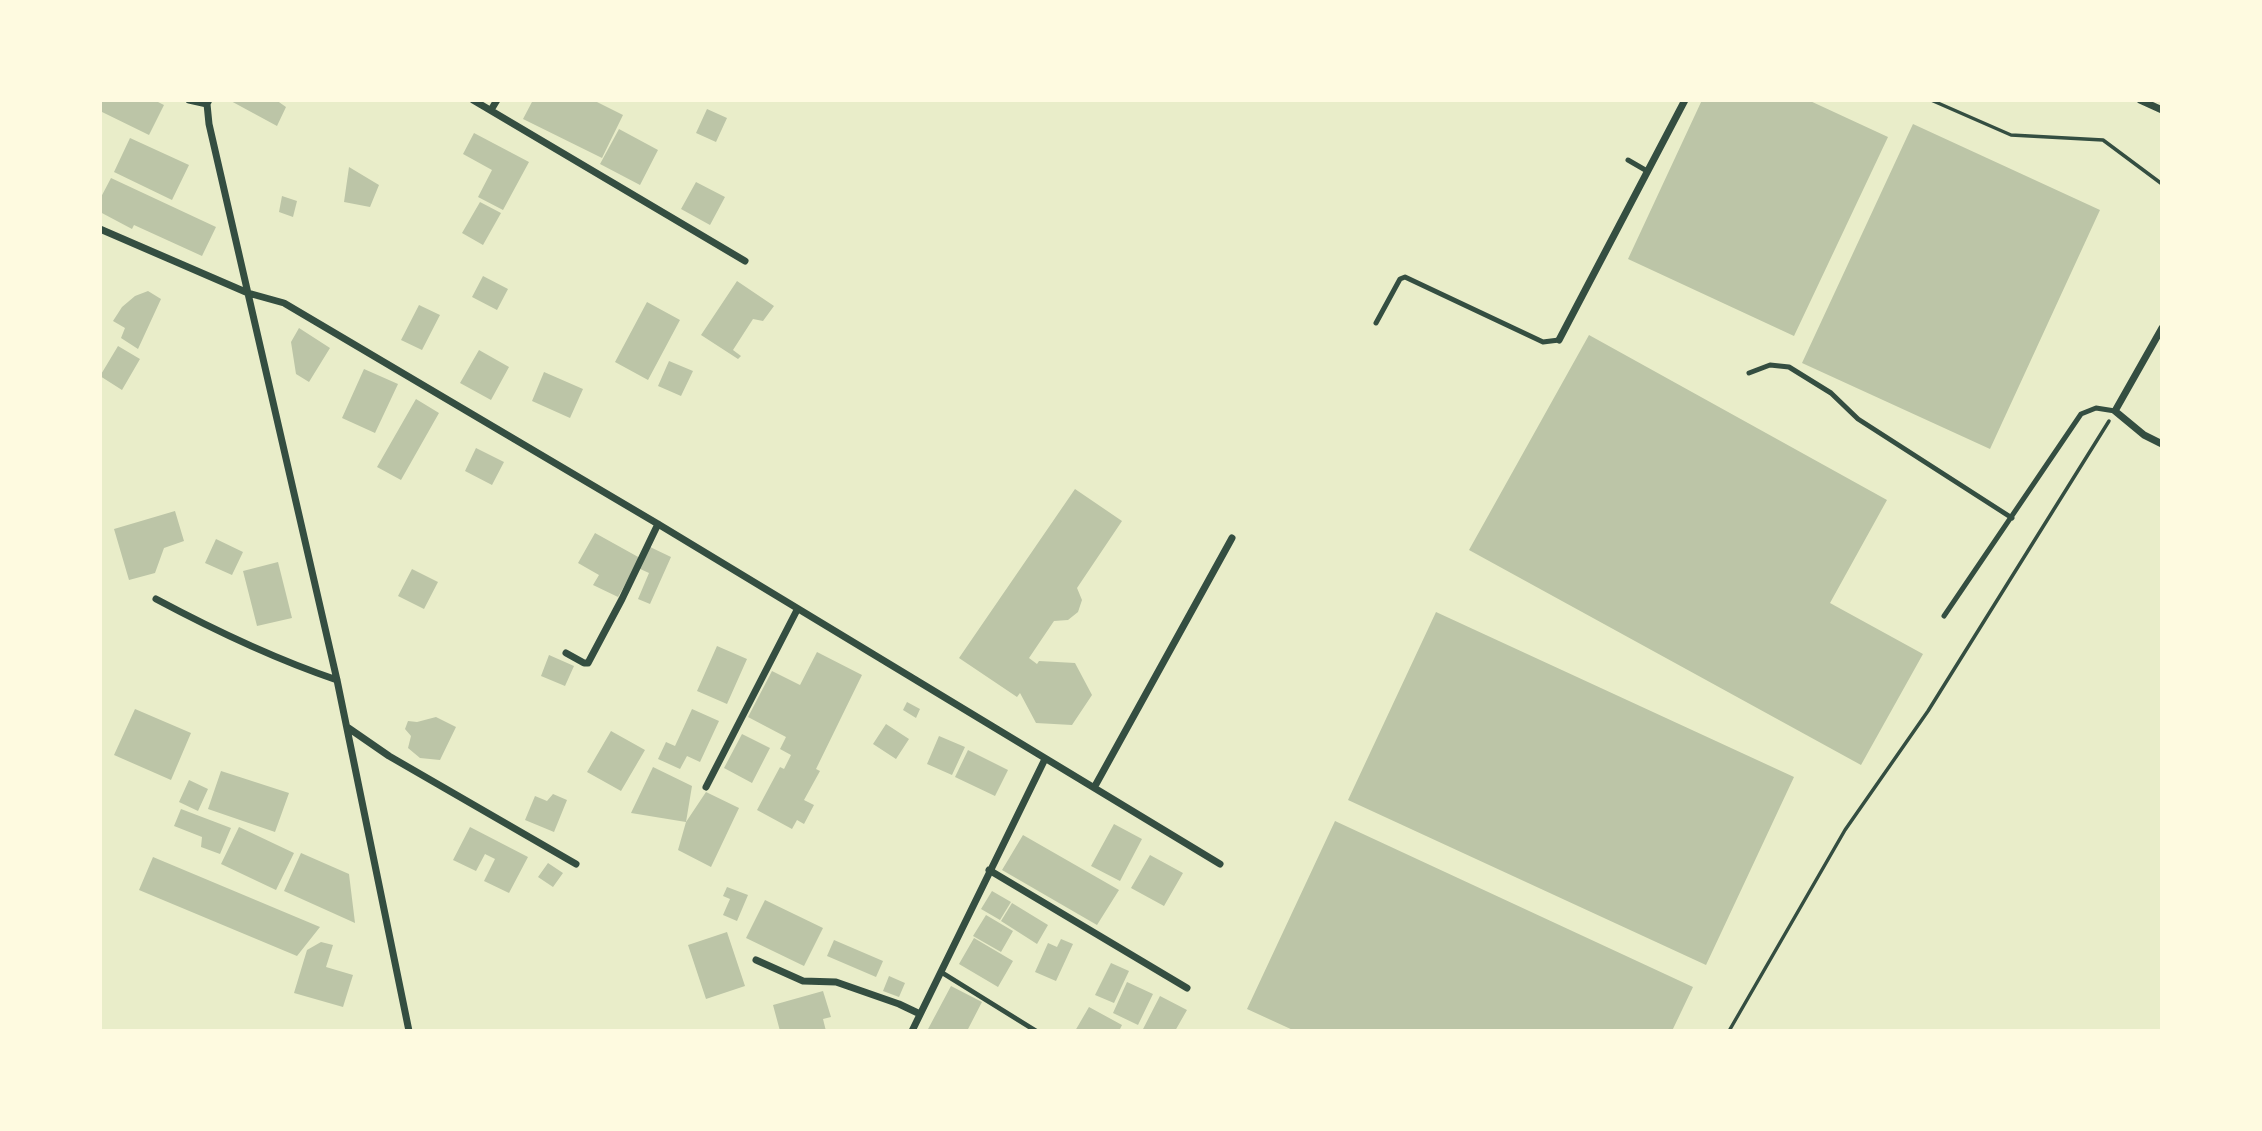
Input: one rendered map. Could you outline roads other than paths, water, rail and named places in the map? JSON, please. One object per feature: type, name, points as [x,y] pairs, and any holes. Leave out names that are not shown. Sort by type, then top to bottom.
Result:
[{"type":"street","points":[[189,100],[208,102],[209,124],[337,680],[409,1031]]},
{"type":"street","points":[[473,100],[744,261]]},
{"type":"street","points":[[491,110],[497,100]]},
{"type":"street","points":[[1559,340],[1685,100]]},
{"type":"street","points":[[2140,100],[2162,110]]},
{"type":"street","points":[[100,229],[248,293],[284,303],[658,524],[1220,864]]},
{"type":"street","points":[[2162,328],[2115,411],[2144,435],[2162,444]]},
{"type":"street","points":[[566,653],[588,663],[658,524]]},
{"type":"street","points":[[1095,786],[1232,538]]},
{"type":"street","points":[[156,599],[204,625],[337,680]]},
{"type":"street","points":[[706,787],[797,610]]},
{"type":"street","points":[[346,726],[389,756],[576,863]]},
{"type":"street","points":[[912,1031],[1045,759]]},
{"type":"street","points":[[989,870],[1187,988]]},
{"type":"street","points":[[756,960],[803,981],[836,982],[920,1014]]},
{"type":"lane","points":[[1628,160],[1647,171]]},
{"type":"lane","points":[[1376,323],[1400,279],[1405,276],[1543,342],[1559,340]]},
{"type":"lane","points":[[1749,373],[1770,365],[1789,367],[1831,393],[1858,418],[2012,518]]},
{"type":"lane","points":[[1944,616],[2012,518],[2070,427],[2081,414],[2096,408],[2115,411]]},
{"type":"lane","points":[[941,972],[1036,1031]]}]
